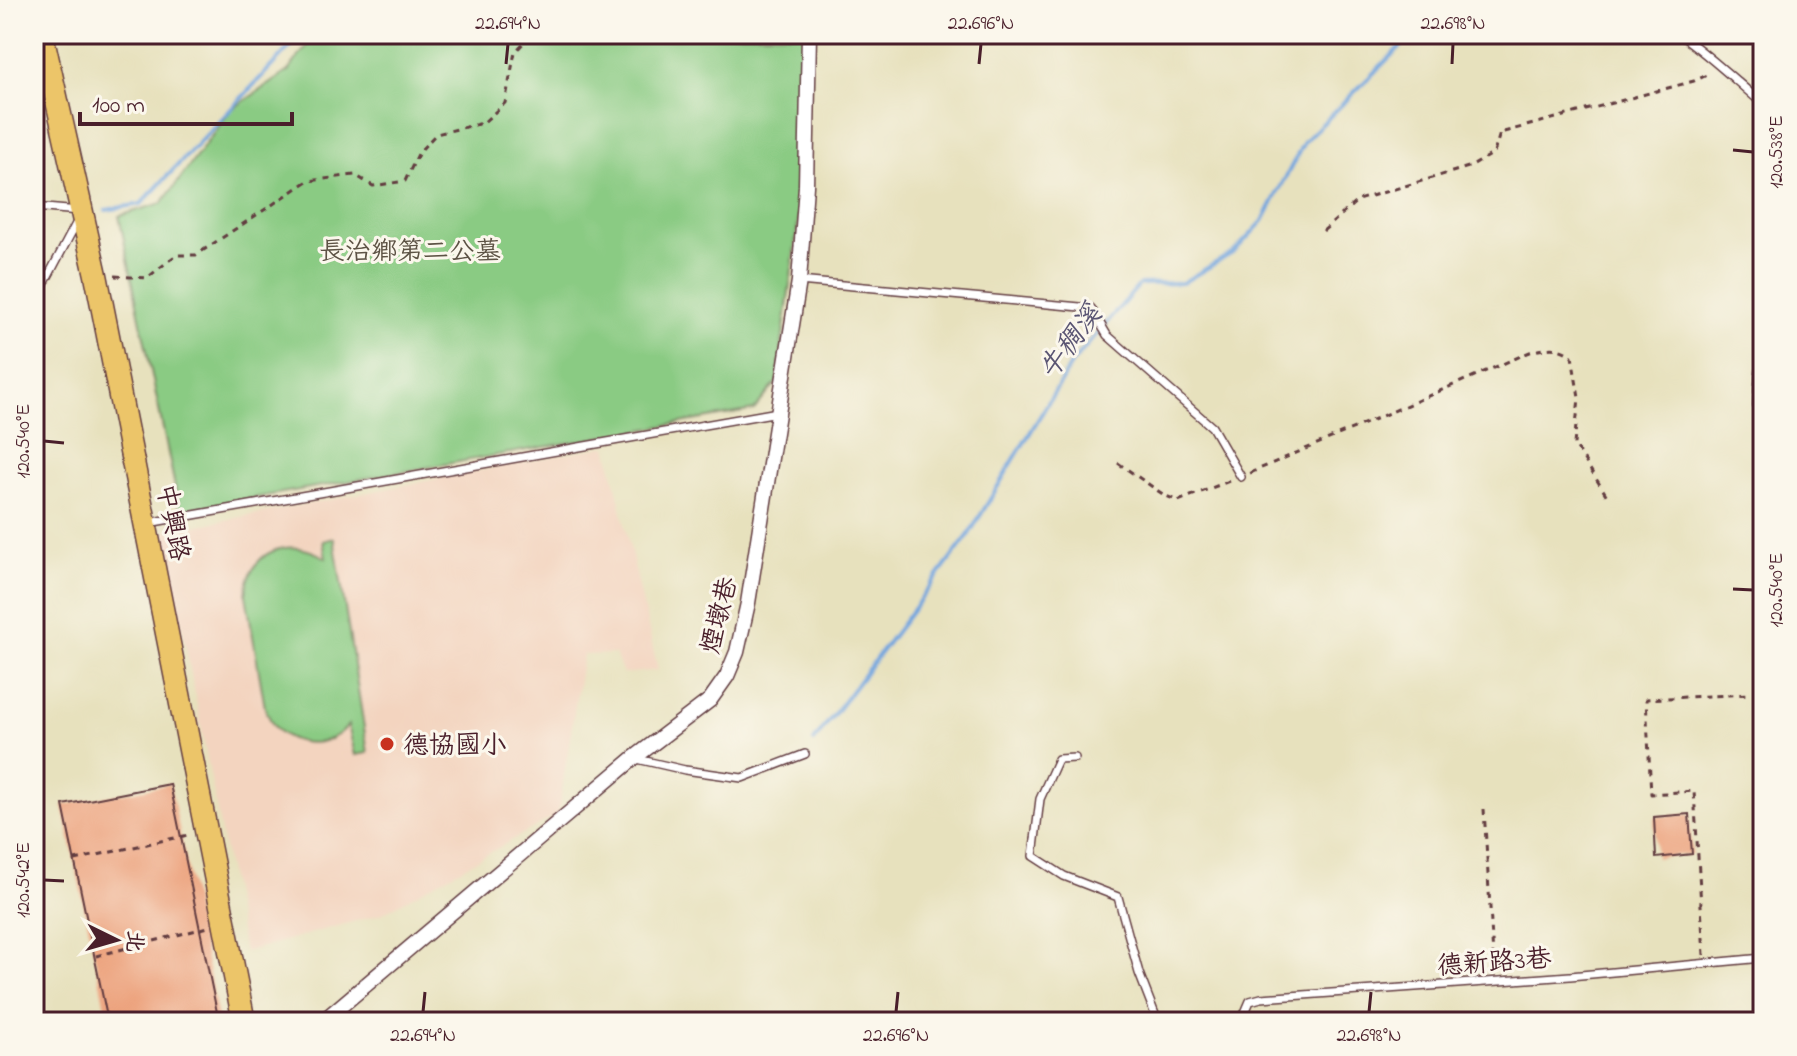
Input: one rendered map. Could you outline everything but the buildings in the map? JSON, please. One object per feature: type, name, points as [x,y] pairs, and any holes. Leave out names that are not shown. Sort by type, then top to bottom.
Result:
[{"type":"main road","name":"中興路","points":[[42,34],[96,275],[244,1022]]},
{"type":"street","name":"煙墩巷","points":[[322,1022],[634,758],[710,700],[732,664],[748,603],[799,281],[806,186],[809,34]]},
{"type":"lane","points":[[1679,34],[1713,58],[1721,69],[1763,104]]},
{"type":"lane","points":[[34,207],[82,212],[34,303]]},
{"type":"lane","points":[[799,281],[1091,308],[1107,335],[1212,427],[1241,477]]},
{"type":"lane","points":[[1763,332],[1757,405],[1763,405]]},
{"type":"lane","points":[[146,523],[779,411]]},
{"type":"lane","points":[[634,758],[685,770],[742,778],[805,754]]},
{"type":"lane","points":[[1075,758],[1058,759],[1040,799],[1033,856],[1064,876],[1118,897],[1139,973],[1158,1022]]},
{"type":"lane","name":"德新路3巷","points":[[1241,1022],[1250,1001],[1261,998],[1494,982],[1763,958]]},
{"type":"path","points":[[96,275],[147,278],[176,255],[196,255],[308,181],[355,175],[373,186],[405,181],[419,152],[436,134],[483,123],[505,103],[515,52],[532,34]]},
{"type":"path","points":[[1323,231],[1358,200],[1472,166],[1494,153],[1500,133],[1694,81],[1721,69]]},
{"type":"path","points":[[1118,463],[1164,495],[1178,501],[1241,477],[1530,352],[1551,347],[1562,349],[1572,356],[1579,398],[1574,444],[1607,496]]},
{"type":"path","points":[[1705,963],[1694,791],[1651,794],[1646,699],[1751,694]]},
{"type":"path","points":[[1484,809],[1494,982]]},
{"type":"path","points":[[75,860],[207,831]]},
{"type":"path","points":[[96,956],[225,922]]},
{"type":"shaded area","name":"德協國小","points":[[607,446],[658,670],[623,674],[615,654],[583,655],[558,814],[381,914],[244,952],[164,532]]},
{"type":"green space","name":"長治鄉第二公墓","points":[[316,34],[806,34],[802,193],[777,382],[754,410],[180,511],[119,216],[162,203],[231,110],[288,71]]},
{"type":"green space","points":[[334,538],[368,753],[355,755],[348,725],[332,738],[312,743],[291,739],[273,724],[265,708],[246,595],[249,579],[263,557],[273,551],[298,548],[326,558],[323,541]]},
{"type":"waterway","points":[[106,210],[141,204],[302,34]]},
{"type":"waterway","name":"牛稠溪","points":[[814,741],[968,536],[1072,363],[1140,284],[1182,283],[1234,252],[1263,221],[1304,142],[1407,40],[1402,34]]},
{"type":"place","name":"德協國小","points":[[387,744]]}]
